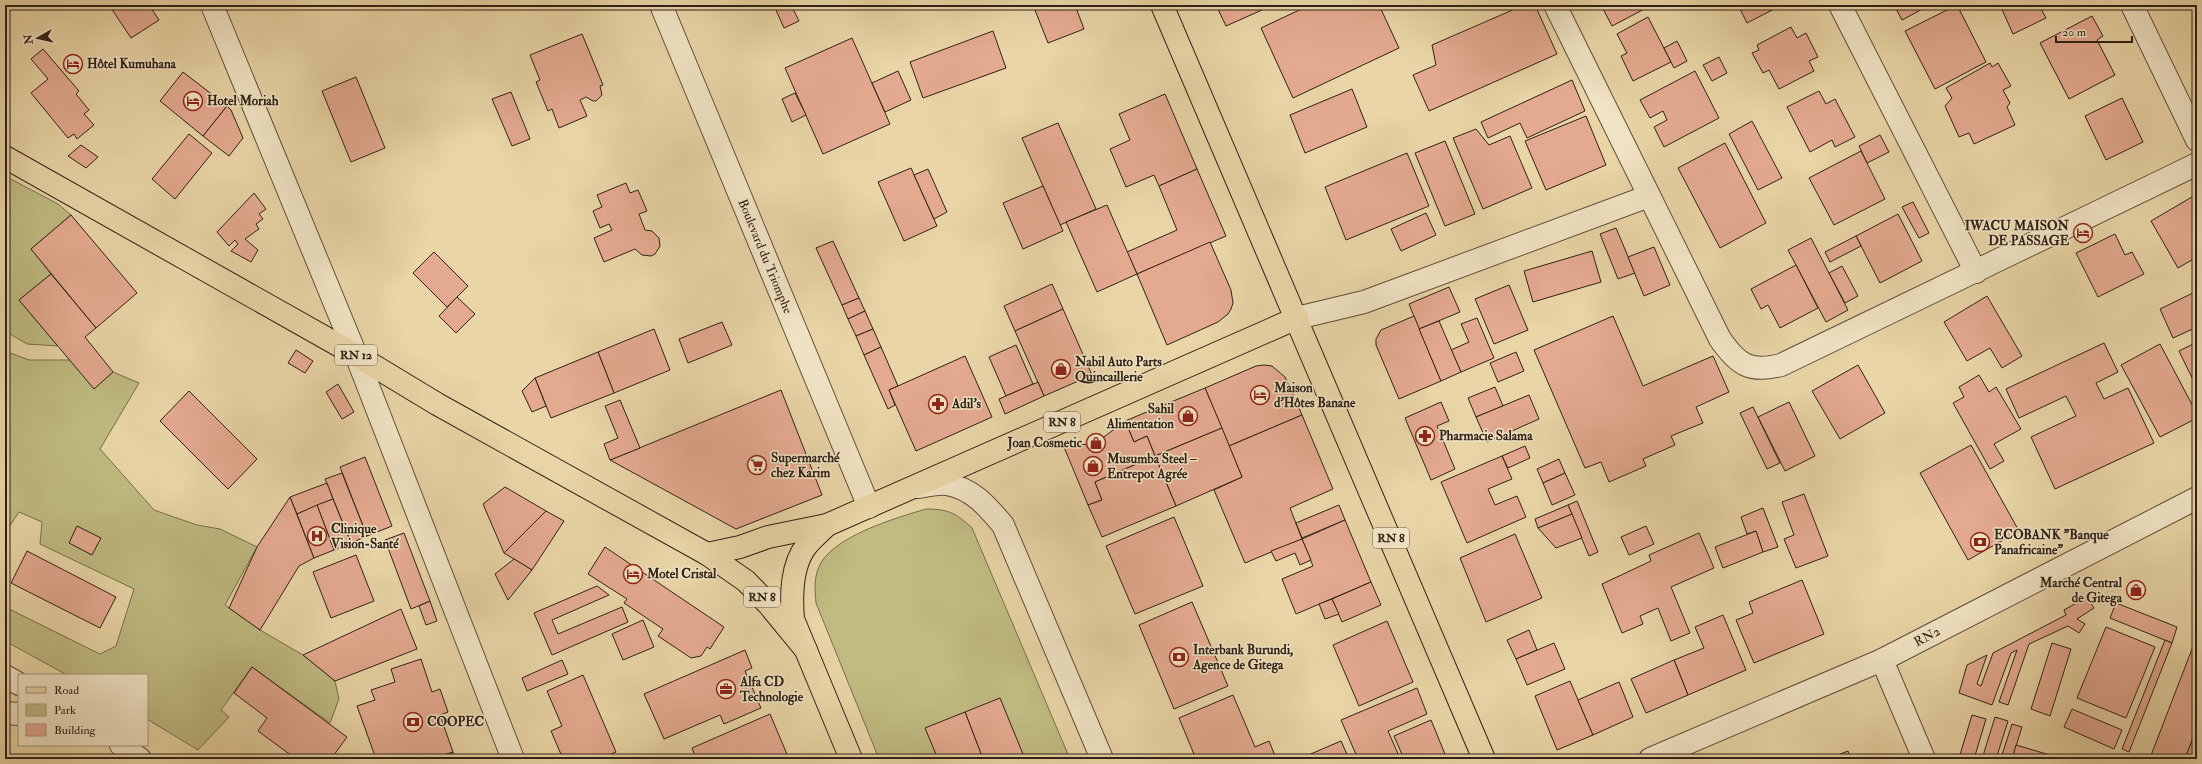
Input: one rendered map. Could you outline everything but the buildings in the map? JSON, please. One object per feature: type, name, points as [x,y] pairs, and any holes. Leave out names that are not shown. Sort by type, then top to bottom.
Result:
[{"type":"main road","name":"RN 8","points":[[1162,5],[1297,318],[1484,759]]},
{"type":"main road","name":"RN 12","points":[[5,157],[356,355],[437,404],[707,554]]},
{"type":"main road","name":"RN 8","points":[[707,554],[740,547],[768,537],[827,525],[1297,318]]},
{"type":"main road","name":"RN 8","points":[[827,525],[806,546],[797,565],[791,594],[793,619],[851,759]]},
{"type":"main road","name":"RN 8","points":[[707,554],[746,581],[769,605],[806,650]]},
{"type":"street","points":[[212,5],[356,355],[513,759]]},
{"type":"street","name":"Boulevard du Triomphe","points":[[661,5],[869,507]]},
{"type":"street","points":[[1555,5],[1720,339],[1731,355],[1746,365],[1763,370],[1781,365],[2197,164]]},
{"type":"street","points":[[1840,5],[1976,272]]},
{"type":"street","points":[[2132,5],[2197,140]]},
{"type":"street","points":[[1297,318],[1364,302],[1649,196]]},
{"type":"street","points":[[913,487],[945,484],[970,492],[987,505],[1003,525],[1102,759]]},
{"type":"street","name":"RN2","points":[[1650,759],[1882,660],[2197,498]]},
{"type":"street","points":[[1882,660],[1924,759]]},
{"type":"street","points":[[5,676],[18,683]]},
{"type":"street","points":[[5,714],[18,714]]},
{"type":"street","points":[[122,746],[140,759]]},
{"type":"green space","points":[[5,176],[58,204],[71,215],[31,249],[51,274],[19,300],[58,346],[27,344],[5,331]]},
{"type":"green space","points":[[5,351],[29,360],[70,360],[94,388],[113,372],[139,383],[100,449],[154,510],[197,525],[220,529],[257,547],[225,605],[260,630],[303,655],[335,681],[339,699],[330,723],[252,667],[221,710],[229,717],[198,750],[148,720],[148,674],[65,674],[5,641],[5,607],[100,654],[116,646],[134,589],[40,544],[42,522],[19,512],[5,533]]},
{"type":"green space","points":[[926,509],[946,511],[956,515],[972,528],[1070,759],[879,759],[816,603],[816,577],[818,569],[825,558],[835,547],[849,538],[865,530]]},
{"type":"place","name":"Hôtel Kumuhana","points":[[73,64]]},
{"type":"place","name":"Hotel Moriah","points":[[193,101]]},
{"type":"place","name":"IWACU MAISON DE PASSAGE","points":[[2083,233]]},
{"type":"place","name":"Nabil Auto Parts Quincaillerie","points":[[1061,369]]},
{"type":"place","name":"Maison d’Hôtes Banane","points":[[1260,395]]},
{"type":"place","name":"Adil’s","points":[[938,404]]},
{"type":"place","name":"Sahil Alimentation","points":[[1188,416]]},
{"type":"place","name":"Pharmacie Salama","points":[[1425,436]]},
{"type":"place","name":"Joan Cosmetic","points":[[1096,443]]},
{"type":"place","name":"Supermarché chez Karim","points":[[757,465]]},
{"type":"place","name":"Musumba Steel – Entrepot Agrée","points":[[1093,466]]},
{"type":"place","name":"Clinique Vision-Santé","points":[[317,536]]},
{"type":"place","name":"ECOBANK \"Banque Panafricaine\"","points":[[1980,542]]},
{"type":"place","name":"Motel Cristal","points":[[633,574]]},
{"type":"place","name":"Marché Central de Gitega","points":[[2136,590]]},
{"type":"place","name":"Interbank Burundi, Agence de Gitega","points":[[1179,657]]},
{"type":"place","name":"Alfa CD Technologie","points":[[726,689]]},
{"type":"place","name":"COOPEC","points":[[413,722]]}]
